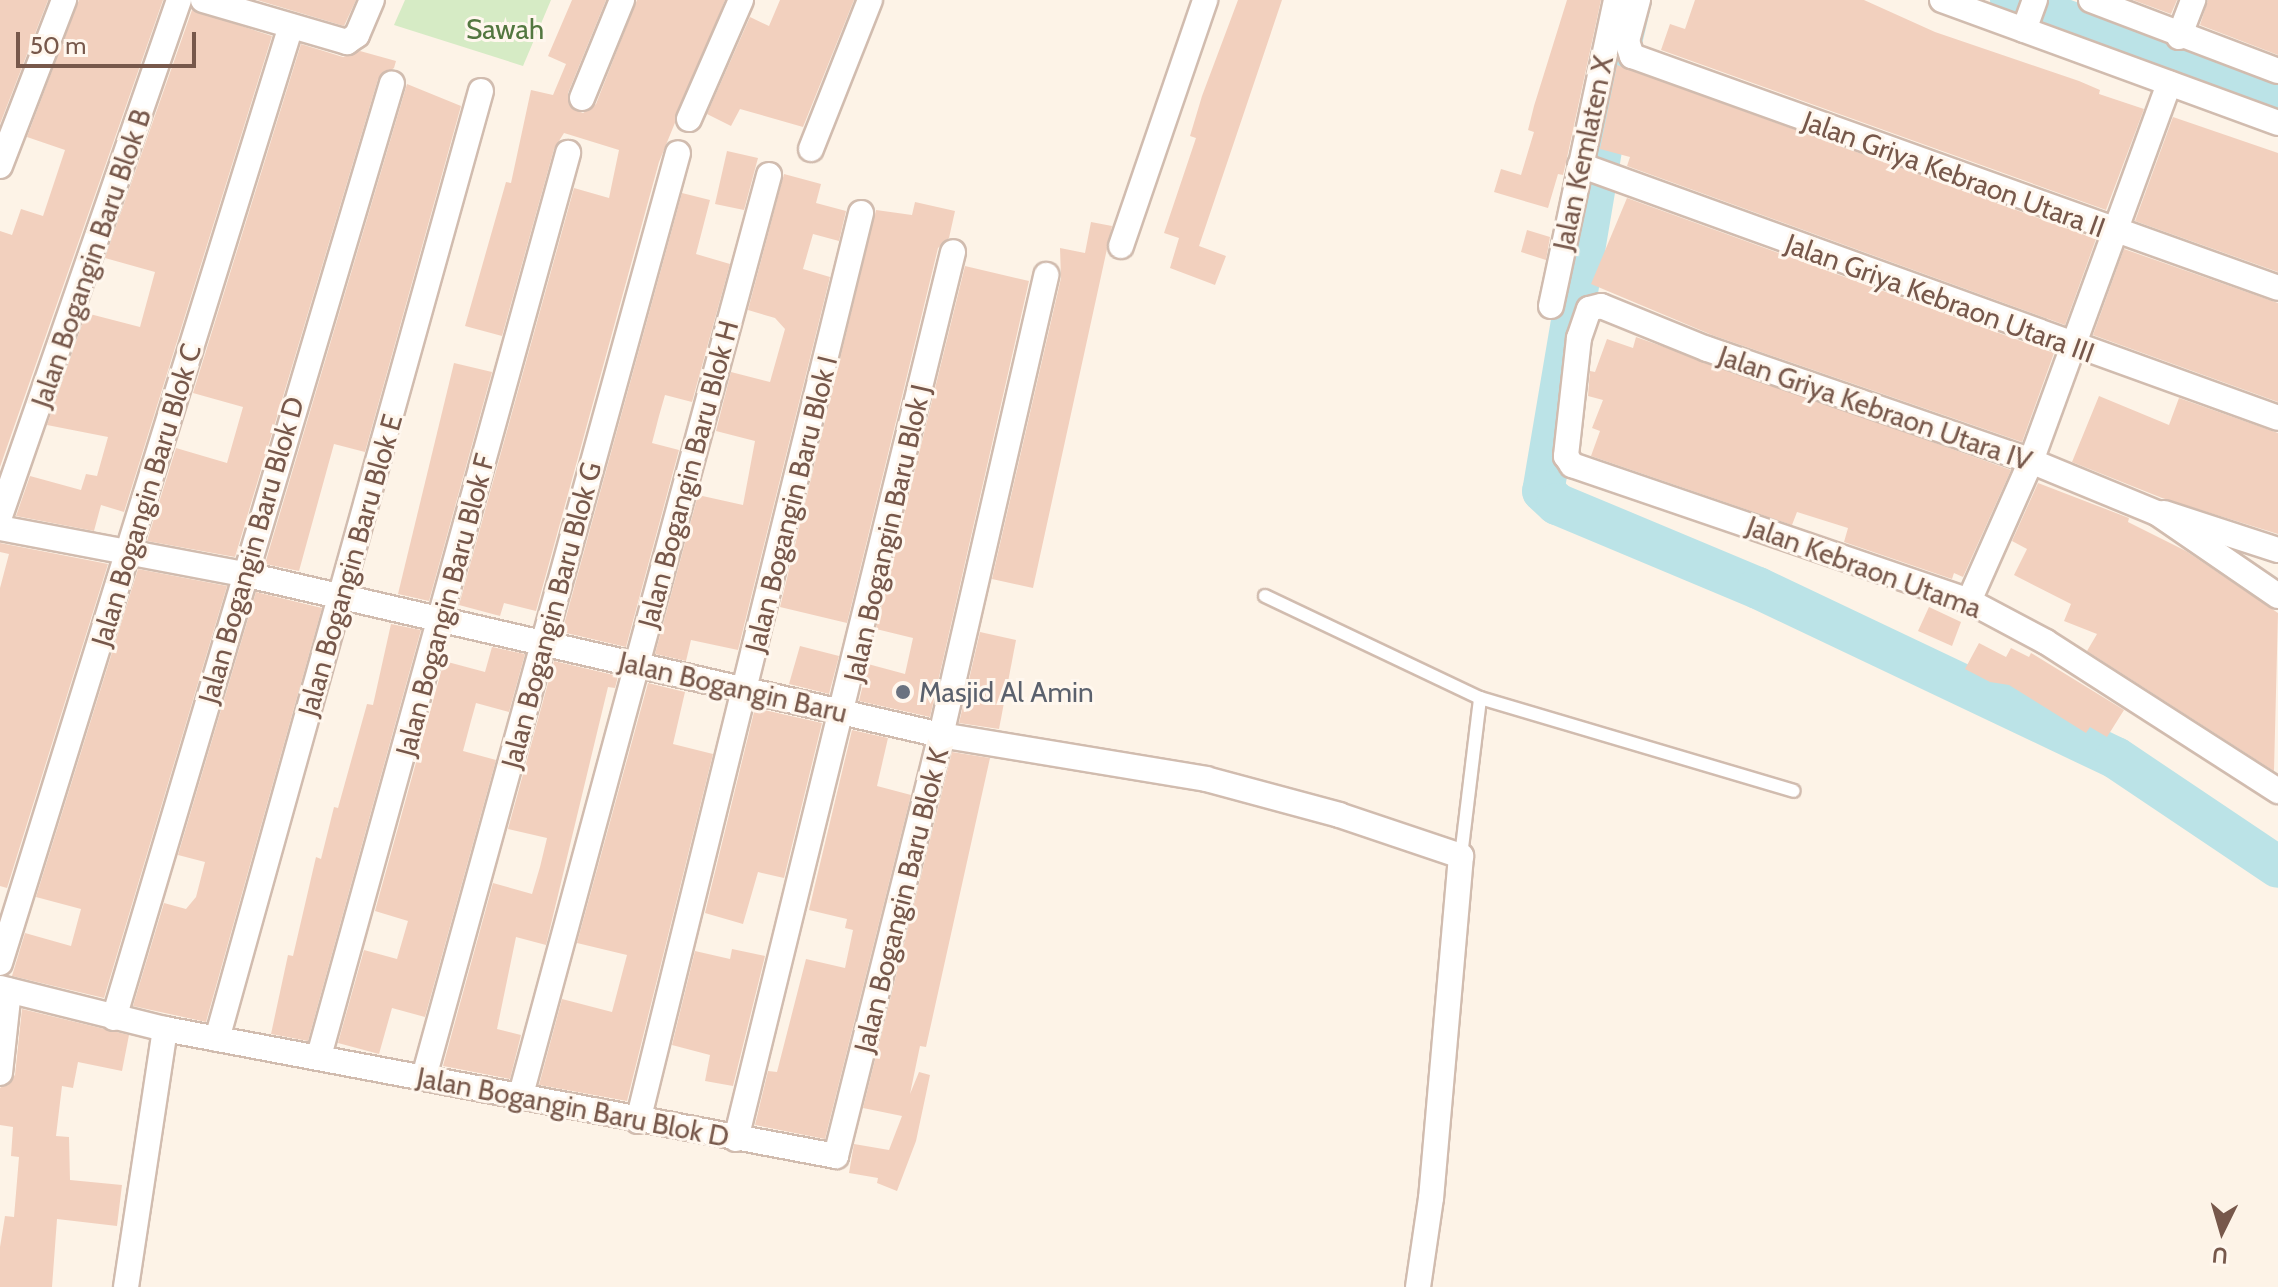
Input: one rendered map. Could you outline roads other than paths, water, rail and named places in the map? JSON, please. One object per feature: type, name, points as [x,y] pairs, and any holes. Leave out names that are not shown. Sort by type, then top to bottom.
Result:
[{"type":"street","points":[[0,166],[64,0]]},
{"type":"street","name":"Jalan Bogangin Baru Blok B","points":[[0,516],[179,0]]},
{"type":"street","points":[[203,0],[230,4],[291,26],[353,41],[372,0]]},
{"type":"street","points":[[582,98],[622,0]]},
{"type":"street","points":[[689,119],[741,0]]},
{"type":"street","points":[[811,149],[870,0]]},
{"type":"street","points":[[1121,246],[1205,0]]},
{"type":"street","name":"Jalan Kemlaten X","points":[[1551,306],[1616,0]]},
{"type":"street","name":"Jalan Griya Kebraon Utara II","points":[[1638,0],[1627,41],[1632,56],[2111,231],[2278,288]]},
{"type":"street","points":[[1942,0],[2029,17],[2169,83],[2278,123]]},
{"type":"street","points":[[2091,0],[2179,37],[2278,71]]},
{"type":"street","points":[[2179,37],[2193,0]]},
{"type":"street","name":"Jalan Bogangin Baru Blok C","points":[[0,963],[291,26]]},
{"type":"street","name":"Jalan Bogangin Baru Blok D","points":[[114,1018],[243,574],[392,83]]},
{"type":"street","points":[[1969,601],[2031,461],[2111,231],[2169,83]]},
{"type":"street","name":"Jalan Bogangin Baru Blok E","points":[[217,1039],[481,91]]},
{"type":"street","name":"Jalan Bogangin Baru Blok F","points":[[319,1056],[568,153]]},
{"type":"street","name":"Jalan Bogangin Baru Blok G","points":[[424,1077],[678,153]]},
{"type":"street","name":"Jalan Griya Kebraon Utara III","points":[[1580,165],[2072,348],[2278,418]]},
{"type":"street","name":"Jalan Bogangin Baru Blok H","points":[[520,1098],[769,175]]},
{"type":"street","name":"Jalan Bogangin Baru Blok I","points":[[638,1121],[861,213]]},
{"type":"street","name":"Jalan Bogangin Baru Blok J","points":[[736,1139],[844,712],[953,252]]},
{"type":"street","name":"Jalan Bogangin Baru Blok K","points":[[841,1151],[941,735],[1046,275]]},
{"type":"street","name":"Jalan Griya Kebraon Utara IV","points":[[1592,307],[2031,461],[2157,513],[2278,550]]},
{"type":"street","name":"Jalan Kebraon Utama","points":[[1592,307],[1579,338],[1566,456],[1572,465],[1969,601],[2046,642],[2278,791]]},
{"type":"street","name":"Jalan Griya Kebraon Utara IV","points":[[2157,513],[2278,596]]},
{"type":"street","name":"Jalan Bogangin Baru","points":[[0,528],[243,574],[941,735],[1206,779],[1339,815],[1461,856]]},
{"type":"street","points":[[1418,1287],[1431,1198],[1461,856]]},
{"type":"street","points":[[0,1073],[5,989]]},
{"type":"street","name":"Jalan Bogangin Baru Blok D","points":[[5,989],[165,1029],[319,1056],[638,1121],[829,1157],[841,1151]]},
{"type":"street","points":[[126,1287],[165,1029]]},
{"type":"lane","points":[[1265,596],[1480,698],[1794,791]]},
{"type":"lane","points":[[1461,856],[1480,698]]},
{"type":"waterway","points":[[1631,0],[1615,67],[1543,491],[1557,504],[1758,588],[2116,758],[2278,867]]},
{"type":"waterway","points":[[2011,0],[2278,100]]},
{"type":"place","name":"Masjid Al Amin","points":[[903,692]]},
{"type":"park label","name":"Sawah","points":[[505,29]]}]
